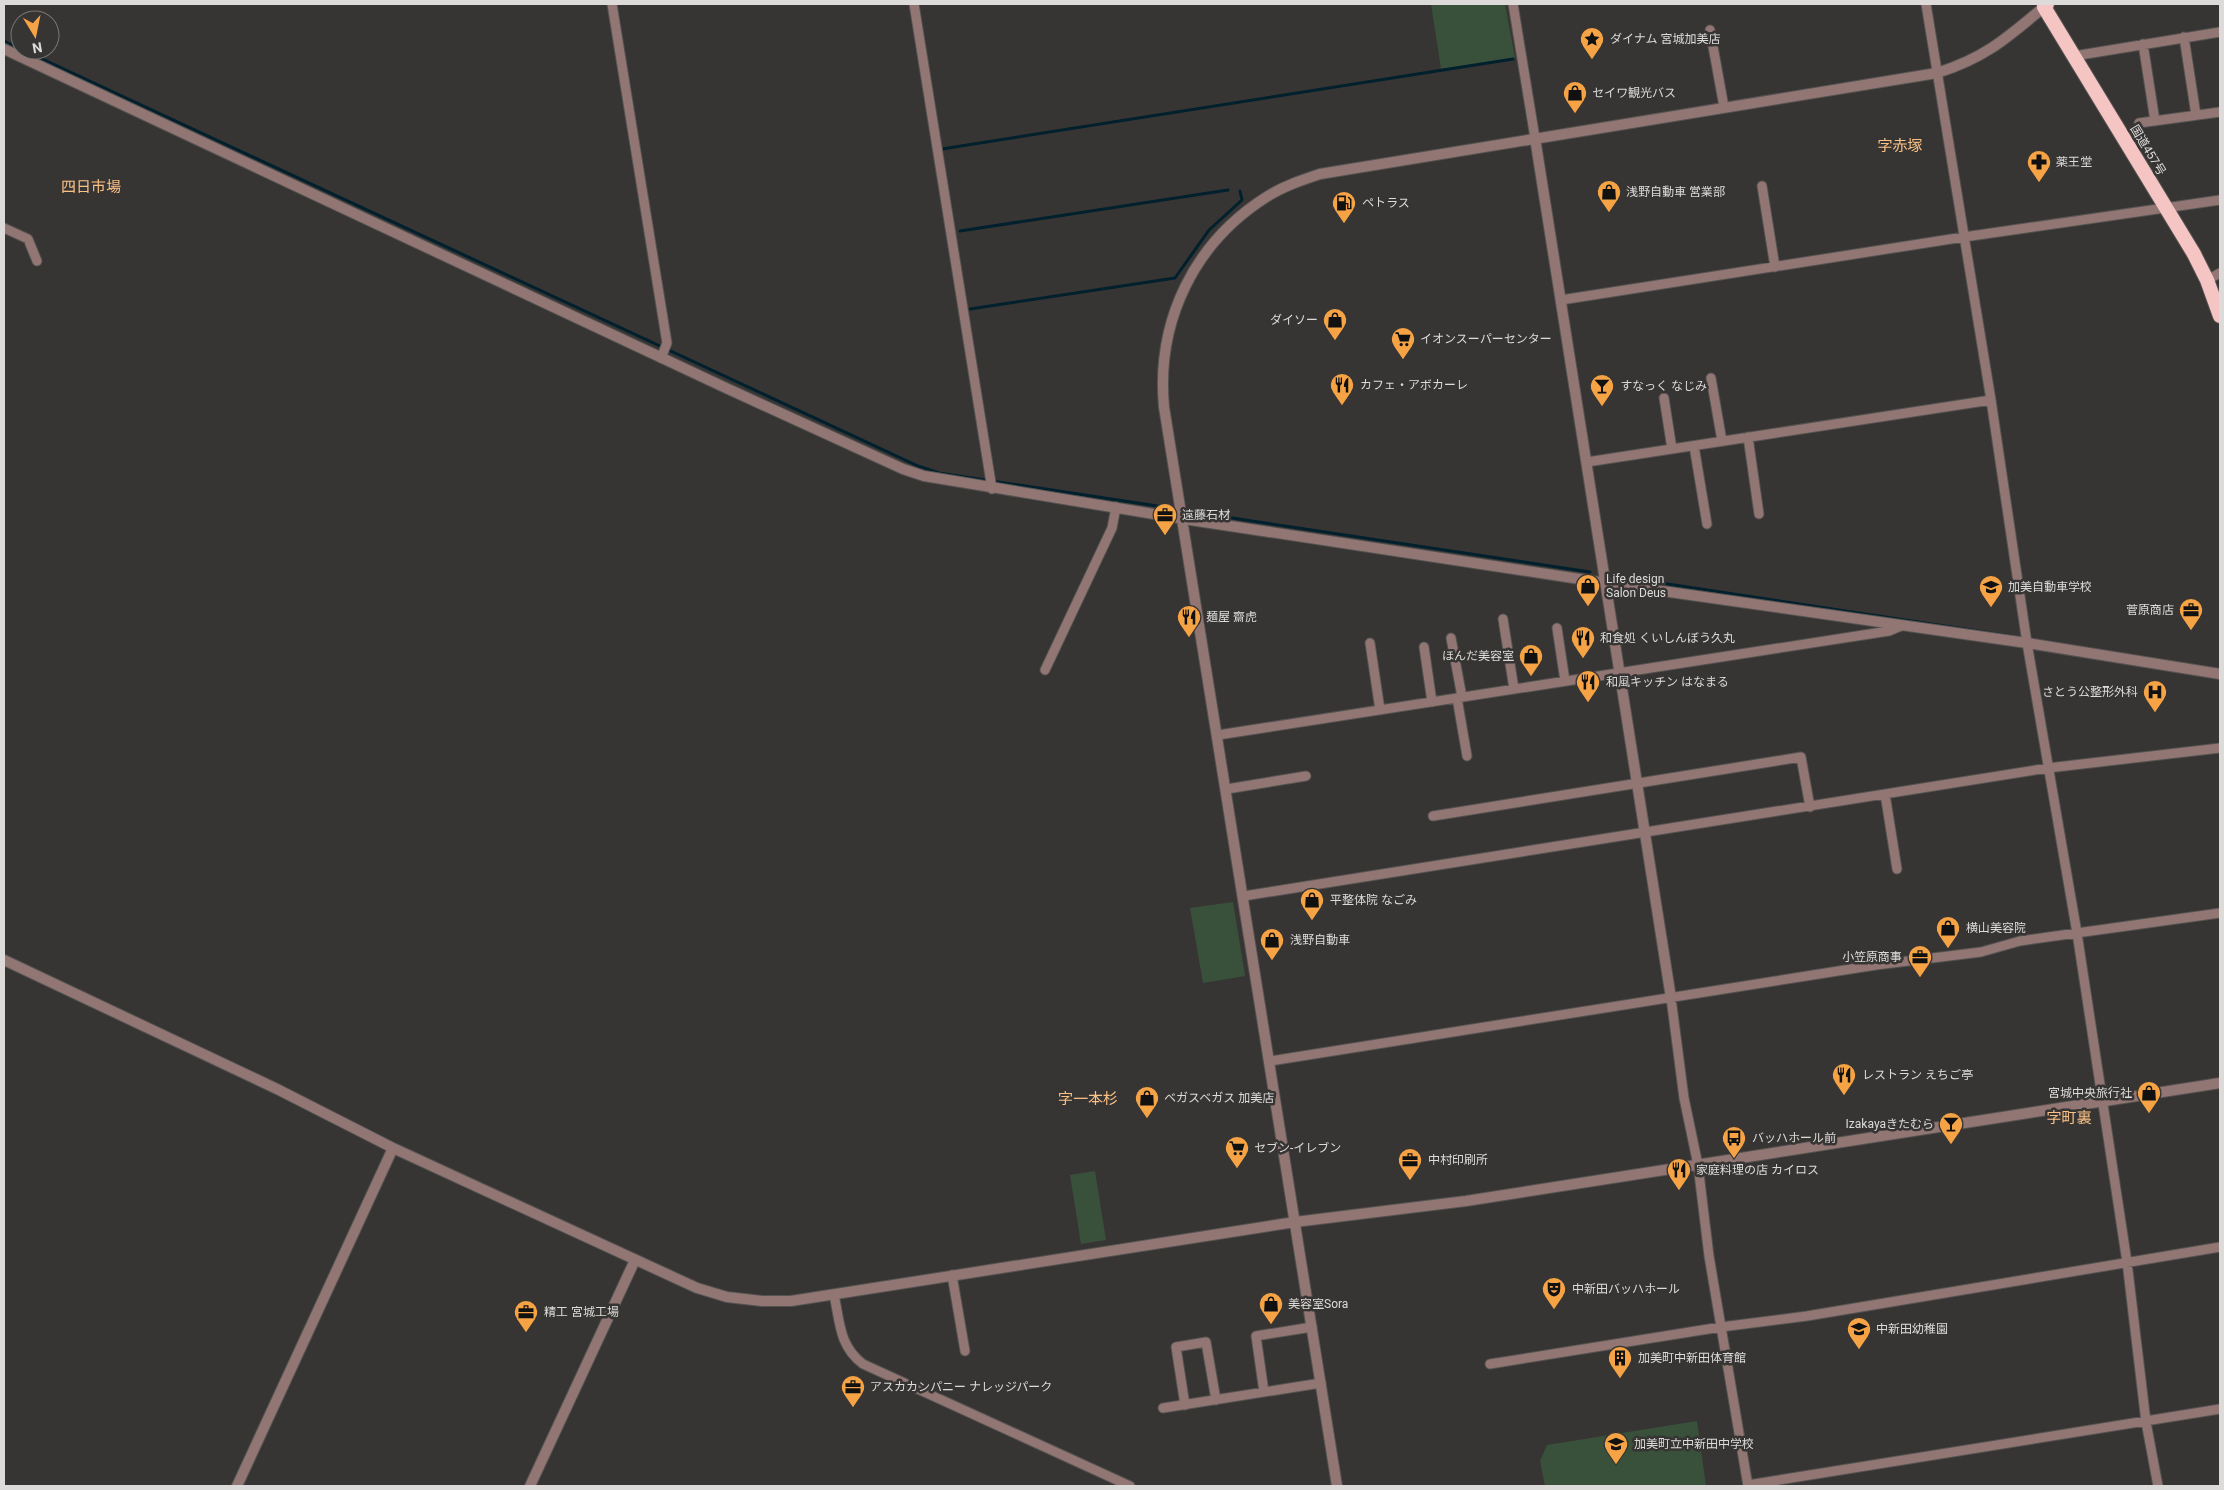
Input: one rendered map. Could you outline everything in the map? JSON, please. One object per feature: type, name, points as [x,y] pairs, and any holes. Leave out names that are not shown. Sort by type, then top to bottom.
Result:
[{"type":"highway","name":"国道457号","points":[[2045,6],[2207,280],[2220,316]]},
{"type":"street","points":[[612,4],[667,343],[662,355]]},
{"type":"street","points":[[914,4],[991,482]]},
{"type":"street","points":[[1513,4],[1671,998],[1684,1098],[1698,1165],[1709,1256],[1748,1486],[2220,1409]]},
{"type":"street","points":[[1926,4],[1991,400],[2027,643],[2077,932],[2127,1262],[2146,1422],[2158,1486]]},
{"type":"street","points":[[1337,1486],[1184,519],[1164,407],[1162,384],[1164,354],[1174,310],[1184,287],[1209,248],[1248,210],[1269,195],[1296,182],[1320,174],[1937,73],[1964,64],[1989,51],[2045,6]]},
{"type":"street","points":[[1710,30],[1724,107]]},
{"type":"street","points":[[2074,56],[2220,32]]},
{"type":"street","points":[[2184,38],[2196,115]]},
{"type":"street","points":[[2143,44],[2155,121]]},
{"type":"street","points":[[4,49],[903,469],[947,482],[991,482],[1184,519],[1606,583],[2027,643],[2220,674]]},
{"type":"street","points":[[2139,123],[2220,112]]},
{"type":"street","points":[[1762,186],[1775,267]]},
{"type":"street","points":[[1561,300],[1964,237],[2220,200]]},
{"type":"street","points":[[4,228],[28,239],[37,261]]},
{"type":"street","points":[[2207,280],[2220,273]]},
{"type":"street","points":[[1711,378],[1722,442]]},
{"type":"street","points":[[1664,398],[1672,449]]},
{"type":"street","points":[[1587,462],[1991,400]]},
{"type":"street","points":[[1748,437],[1759,514]]},
{"type":"street","points":[[1694,446],[1707,524]]},
{"type":"street","points":[[1045,670],[1112,528],[1116,507]]},
{"type":"street","points":[[1503,619],[1514,689]]},
{"type":"street","points":[[1218,735],[1889,630],[1901,626]]},
{"type":"street","points":[[1557,628],[1565,681]]},
{"type":"street","points":[[1452,638],[1467,756]]},
{"type":"street","points":[[1370,643],[1380,710]]},
{"type":"street","points":[[1424,647],[1432,702]]},
{"type":"street","points":[[1244,896],[1645,834],[2048,768],[2220,748]]},
{"type":"street","points":[[1433,816],[1801,757],[1810,807]]},
{"type":"street","points":[[1227,789],[1306,776]]},
{"type":"street","points":[[1885,794],[1897,869]]},
{"type":"street","points":[[1270,1061],[1876,965],[1981,952],[2020,941],[2077,932],[2220,913]]},
{"type":"street","points":[[4,960],[277,1089],[393,1148],[696,1288],[727,1297],[762,1301],[791,1301],[834,1295],[1295,1222],[1466,1201],[2220,1083]]},
{"type":"street","points":[[237,1486],[393,1148]]},
{"type":"street","points":[[1490,1364],[1721,1327],[1807,1316],[2220,1247]]},
{"type":"street","points":[[530,1486],[634,1260]]},
{"type":"street","points":[[952,1275],[965,1352]]},
{"type":"street","points":[[834,1295],[843,1340],[847,1349],[863,1364],[1130,1486]]},
{"type":"street","points":[[1264,1392],[1256,1336],[1312,1327]]},
{"type":"street","points":[[1186,1405],[1176,1347],[1206,1342],[1216,1400]]},
{"type":"street","points":[[1163,1408],[1321,1383]]},
{"type":"green space","points":[[1431,4],[1505,4],[1515,58],[1441,69]]},
{"type":"green space","points":[[1233,902],[1245,976],[1203,983],[1190,908]]},
{"type":"green space","points":[[1095,1171],[1106,1240],[1081,1244],[1070,1175]]},
{"type":"green space","name":"加美町立中新田中学校","points":[[1697,1421],[1706,1486],[1545,1486],[1540,1461],[1547,1445]]},
{"type":"waterway","points":[[4,41],[10,44]]},
{"type":"waterway","points":[[942,149],[1513,59]]},
{"type":"waterway","points":[[45,60],[918,466],[939,473],[1164,507]]},
{"type":"waterway","points":[[960,231],[1228,190]]},
{"type":"waterway","points":[[970,309],[1175,278],[1209,230],[1242,200],[1240,191]]},
{"type":"waterway","points":[[1206,514],[1590,572]]},
{"type":"waterway","points":[[1615,576],[2017,637]]},
{"type":"place","name":"ダイナム 宮城加美店","points":[[1592,60]]},
{"type":"place","name":"セイワ観光バス","points":[[1575,114]]},
{"type":"place","name":"薬王堂","points":[[2039,183]]},
{"type":"place","name":"浅野自動車 営業部","points":[[1609,213]]},
{"type":"place","name":"ペトラス","points":[[1344,224]]},
{"type":"place","name":"ダイソー","points":[[1335,341]]},
{"type":"place","name":"イオンスーパーセンター","points":[[1403,360]]},
{"type":"place","name":"カフェ・アボカーレ","points":[[1342,406]]},
{"type":"place","name":"すなっく なじみ","points":[[1602,407]]},
{"type":"place","name":"遠藤石材","points":[[1165,536]]},
{"type":"place","name":"Life design Salon Deus","points":[[1588,607]]},
{"type":"place","name":"加美自動車学校","points":[[1991,608]]},
{"type":"place","name":"菅原商店","points":[[2191,631]]},
{"type":"place","name":"麺屋 齋虎","points":[[1189,638]]},
{"type":"place","name":"和食処 くいしんぼう久丸","points":[[1583,659]]},
{"type":"place","name":"ほんだ美容室","points":[[1531,677]]},
{"type":"place","name":"和風キッチン はなまる","points":[[1588,703]]},
{"type":"place","name":"さとう公整形外科","points":[[2155,713]]},
{"type":"place","name":"平整体院 なごみ","points":[[1312,921]]},
{"type":"place","name":"横山美容院","points":[[1948,949]]},
{"type":"place","name":"浅野自動車","points":[[1272,961]]},
{"type":"place","name":"小笠原商事","points":[[1920,978]]},
{"type":"place","name":"レストラン えちご亭","points":[[1844,1096]]},
{"type":"place","name":"宮城中央旅行社","points":[[2149,1114]]},
{"type":"place","name":"ベガスベガス 加美店","points":[[1147,1119]]},
{"type":"place","name":"Izakayaきたむら","points":[[1951,1145]]},
{"type":"place","name":"バッハホール前","points":[[1734,1159]]},
{"type":"place","name":"セブン-イレブン","points":[[1237,1169]]},
{"type":"place","name":"中村印刷所","points":[[1410,1181]]},
{"type":"place","name":"家庭料理の店 カイロス","points":[[1679,1191]]},
{"type":"place","name":"中新田バッハホール","points":[[1554,1310]]},
{"type":"place","name":"美容室Sora","points":[[1271,1325]]},
{"type":"place","name":"精工 宮城工場","points":[[526,1333]]},
{"type":"place","name":"中新田幼稚園","points":[[1859,1350]]},
{"type":"place","name":"加美町中新田体育館","points":[[1620,1379]]},
{"type":"place","name":"アスカカンパニー ナレッジパーク","points":[[853,1408]]},
{"type":"place","name":"加美町立中新田中学校","points":[[1616,1465]]},
{"type":"district","name":"字赤塚","points":[[1900,146]]},
{"type":"district","name":"四日市場","points":[[91,187]]},
{"type":"district","name":"字一本杉","points":[[1088,1099]]},
{"type":"district","name":"字町裏","points":[[2069,1118]]}]
